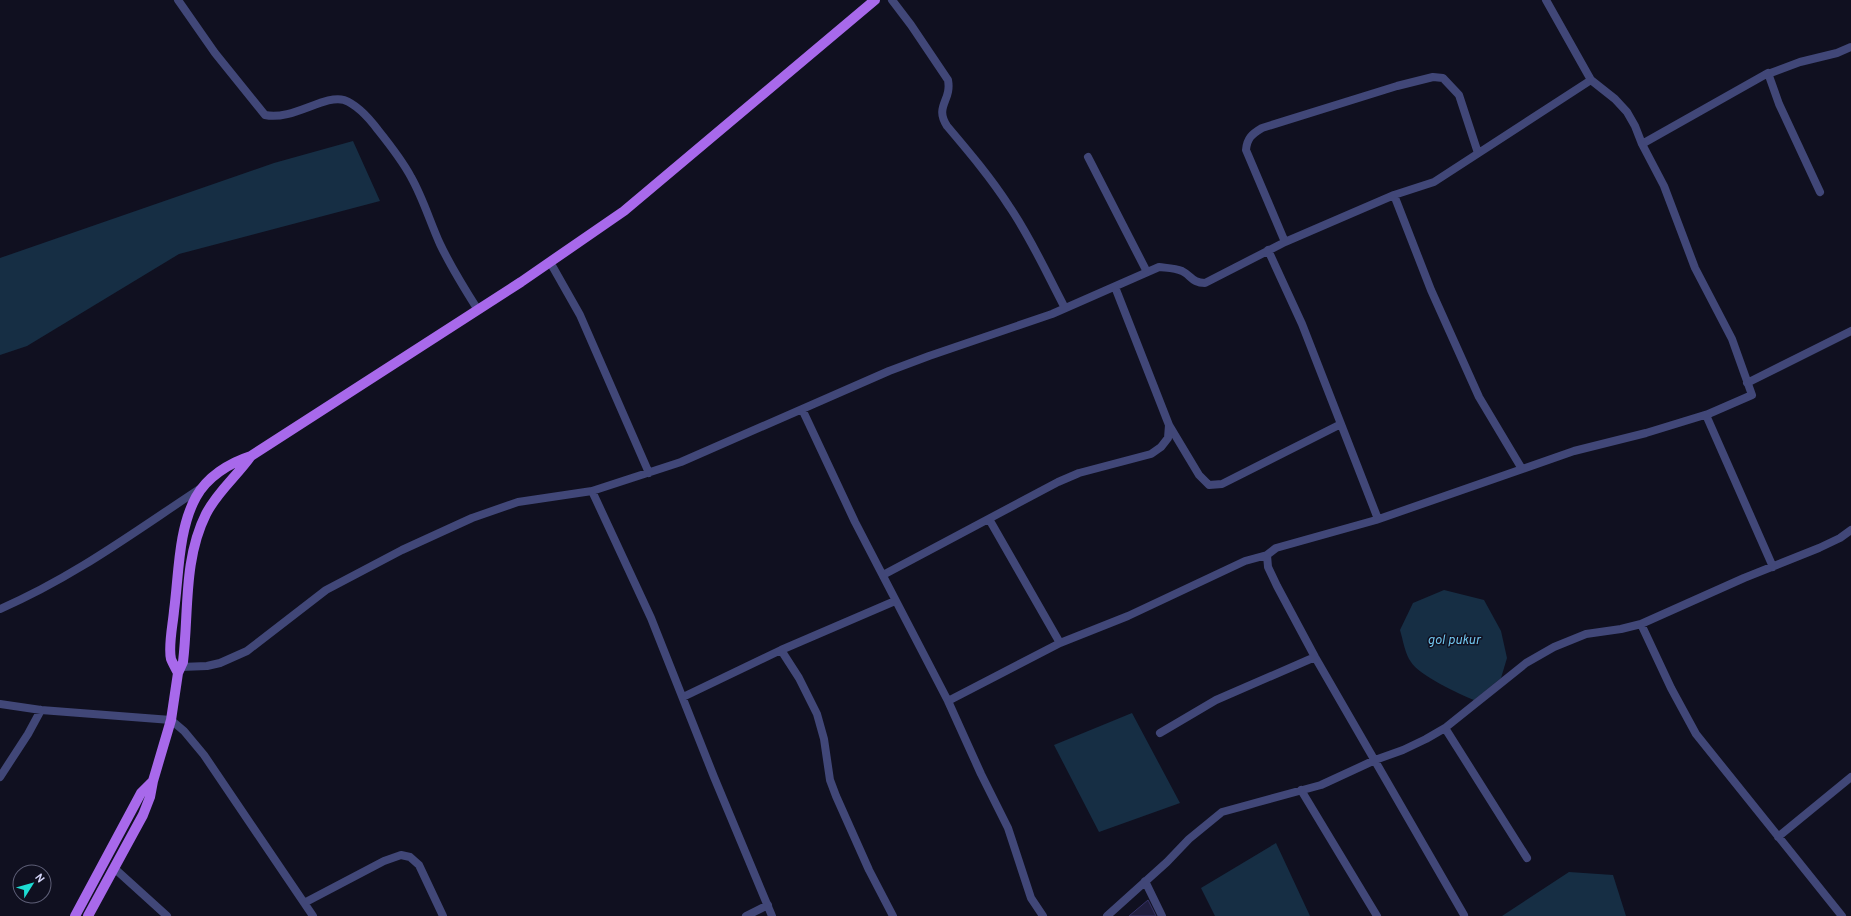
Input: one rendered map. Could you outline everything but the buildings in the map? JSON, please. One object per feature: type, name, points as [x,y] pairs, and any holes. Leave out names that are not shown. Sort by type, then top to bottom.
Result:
[{"type":"main road","points":[[180,670],[171,659],[171,638],[183,540],[189,512],[196,496],[206,484],[232,462],[251,456],[478,310],[624,211],[875,0]]},
{"type":"main road","points":[[88,916],[143,814],[150,797],[153,781],[171,720],[185,648],[187,605],[196,538],[206,514],[221,492],[251,456]]},
{"type":"main road","points":[[75,916],[141,793],[153,781]]},
{"type":"street","points":[[178,0],[215,53],[265,115],[275,118],[328,101],[343,100],[359,109],[370,120],[401,159],[412,178],[451,266],[478,310]]},
{"type":"street","points":[[892,0],[911,25],[948,80],[950,89],[941,112],[947,126],[993,182],[1026,232],[1065,308]]},
{"type":"street","points":[[948,701],[1060,643],[1128,616],[1245,560],[1267,555],[1276,548],[1378,520],[1574,452],[1646,433],[1708,414],[1752,395],[1732,339],[1695,268],[1664,186],[1627,112],[1615,98],[1591,80],[1546,0]]},
{"type":"street","points":[[1642,144],[1768,74],[1800,62],[1836,53],[1851,47]]},
{"type":"street","points":[[1768,74],[1779,104],[1820,192]]},
{"type":"street","points":[[1285,242],[1246,150],[1247,141],[1253,134],[1262,128],[1402,85],[1433,77],[1443,78],[1459,95],[1478,152]]},
{"type":"street","points":[[180,670],[220,663],[247,651],[326,590],[402,550],[472,518],[518,502],[592,491],[649,474],[681,462],[929,356],[1065,308],[1159,267],[1172,268],[1184,272],[1192,280],[1205,283],[1285,242],[1394,195],[1434,182],[1591,80]]},
{"type":"street","points":[[1088,157],[1147,272]]},
{"type":"street","points":[[1394,195],[1431,290],[1479,397],[1522,469]]},
{"type":"street","points":[[1268,250],[1302,324],[1378,520]]},
{"type":"street","points":[[550,262],[580,315],[649,474]]},
{"type":"street","points":[[1115,287],[1170,425],[1199,475],[1209,485],[1222,484],[1341,424]]},
{"type":"street","points":[[1747,383],[1851,331]]},
{"type":"street","points":[[802,409],[854,522],[948,701],[981,774],[1008,828],[1031,898],[1043,916]]},
{"type":"street","points":[[1708,414],[1706,415],[1773,567]]},
{"type":"street","points":[[883,575],[1058,482],[1079,474],[1151,454],[1161,447],[1168,438],[1170,425]]},
{"type":"street","points":[[0,609],[32,595],[86,565],[206,484]]},
{"type":"street","points":[[592,491],[651,618],[722,797],[772,916]]},
{"type":"street","points":[[990,519],[1060,643]]},
{"type":"street","points":[[1107,916],[1167,862],[1189,839],[1222,812],[1321,785],[1339,778],[1375,760],[1426,740],[1445,728],[1526,663],[1554,647],[1586,634],[1621,629],[1641,624],[1744,578],[1819,548],[1840,538],[1851,530]]},
{"type":"street","points":[[1267,555],[1268,567],[1315,657],[1464,915]]},
{"type":"street","points":[[683,697],[781,650],[896,600]]},
{"type":"street","points":[[1641,624],[1671,688],[1696,734],[1842,916]]},
{"type":"street","points":[[781,650],[799,678],[817,714],[824,740],[830,780],[836,796],[863,857],[893,916]]},
{"type":"street","points":[[1160,732],[1216,700],[1315,657]]},
{"type":"street","points":[[0,704],[41,710],[171,720],[184,731],[204,755],[313,916]]},
{"type":"street","points":[[0,777],[28,734],[41,710]]},
{"type":"street","points":[[1445,728],[1527,858]]},
{"type":"street","points":[[1778,837],[1851,777]]},
{"type":"street","points":[[1301,790],[1377,916]]},
{"type":"street","points":[[304,903],[384,861],[401,855],[410,857],[419,865],[443,916]]},
{"type":"street","points":[[114,868],[167,916]]},
{"type":"street","points":[[1145,881],[1162,916]]},
{"type":"street","points":[[746,916],[768,905]]},
{"type":"water","points":[[353,141],[380,201],[179,254],[27,346],[0,355],[0,258],[274,163]]},
{"type":"water","name":"gol pukur","points":[[1444,590],[1484,600],[1501,631],[1507,658],[1501,678],[1474,700],[1440,684],[1423,673],[1411,662],[1404,647],[1400,630],[1413,603]]},
{"type":"water","points":[[1132,713],[1180,803],[1099,832],[1054,745]]},
{"type":"water","points":[[1276,843],[1310,916],[1215,916],[1201,888]]},
{"type":"water","points":[[1569,872],[1613,875],[1626,916],[1502,916]]}]
